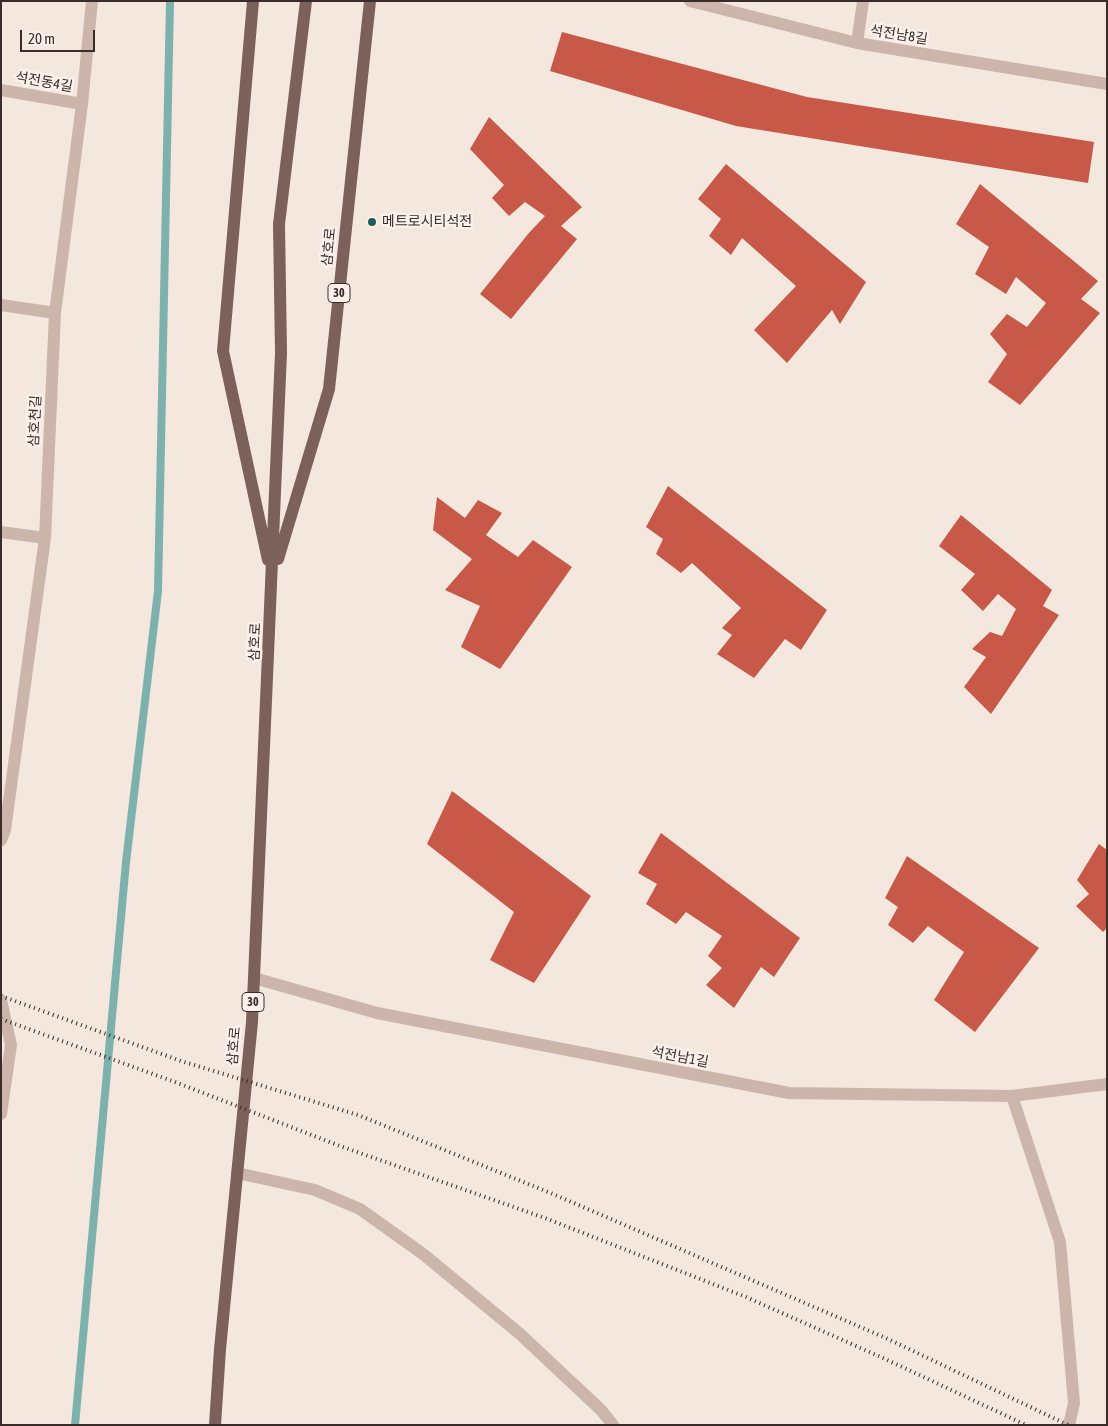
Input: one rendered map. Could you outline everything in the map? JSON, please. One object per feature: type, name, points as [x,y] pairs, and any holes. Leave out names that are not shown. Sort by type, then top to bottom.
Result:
[{"type":"main road","name":"삼호로","points":[[253,1],[223,351],[272,578]]},
{"type":"main road","name":"삼호로","points":[[215,1425],[220,1349],[252,1022],[281,354],[279,224],[306,1]]},
{"type":"main road","name":"삼호로","points":[[272,578],[328,389],[370,1]]},
{"type":"street","name":"삼호천길","points":[[1,840],[5,830],[45,538],[55,313],[82,104],[92,1]]},
{"type":"street","name":"석전남8길","points":[[690,1],[857,43],[1107,84]]},
{"type":"street","points":[[857,43],[863,1]]},
{"type":"street","name":"석전동4길","points":[[1,90],[82,104]]},
{"type":"street","points":[[1,305],[55,313]]},
{"type":"street","points":[[1,532],[45,538]]},
{"type":"street","name":"석전남1길","points":[[254,978],[377,1013],[790,1094],[1012,1096],[1107,1084]]},
{"type":"street","points":[[1,1000],[10,1045],[4,1073],[1,1114]]},
{"type":"street","points":[[1012,1096],[1060,1242],[1074,1403],[1069,1425]]},
{"type":"street","points":[[237,1173],[314,1190],[360,1209],[423,1254],[520,1334],[601,1410],[614,1425]]},
{"type":"building","points":[[562,32],[807,97],[1094,142],[1088,183],[736,126],[550,71]]},
{"type":"building","points":[[489,117],[582,207],[561,226],[577,239],[511,319],[480,294],[528,234],[545,216],[525,202],[509,216],[492,198],[504,185],[470,149]]},
{"type":"building","points":[[726,164],[866,282],[840,324],[832,310],[787,363],[754,330],[796,286],[742,238],[731,255],[709,236],[721,219],[698,199]]},
{"type":"building","points":[[980,184],[1098,281],[1081,299],[1100,313],[1020,405],[988,382],[1007,354],[990,334],[1007,314],[1027,327],[1046,303],[1016,277],[1006,294],[975,274],[989,247],[956,224]]},
{"type":"building","points":[[668,486],[827,610],[801,650],[785,639],[754,678],[717,654],[732,635],[722,628],[741,608],[692,563],[681,573],[656,554],[663,539],[646,527]]},
{"type":"building","points":[[437,497],[465,518],[478,500],[502,513],[486,535],[518,557],[533,540],[572,567],[500,669],[461,647],[480,606],[445,590],[472,559],[433,530]]},
{"type":"building","points":[[961,515],[1052,590],[1043,606],[1059,615],[991,714],[964,687],[986,657],[972,649],[990,632],[1002,636],[1016,609],[998,594],[983,611],[961,590],[975,574],[939,546]]},
{"type":"building","points":[[452,791],[591,896],[534,983],[490,960],[514,912],[427,844]]},
{"type":"building","points":[[661,833],[800,938],[774,977],[761,967],[734,1008],[706,985],[722,968],[708,956],[722,936],[686,912],[676,924],[646,904],[657,884],[638,873]]},
{"type":"building","points":[[1099,844],[1107,850],[1107,928],[1103,932],[1076,906],[1089,894],[1077,880]]},
{"type":"building","points":[[907,856],[1039,948],[975,1032],[934,1000],[964,952],[928,926],[913,943],[888,925],[898,907],[885,898]]},
{"type":"waterway","points":[[75,1425],[126,862],[158,591],[170,1]]},
{"type":"railway","points":[[1,996],[181,1061],[358,1115],[553,1194],[888,1339],[1068,1425]]},
{"type":"railway","points":[[1,1019],[175,1082],[340,1146],[545,1218],[746,1297],[1026,1425]]},
{"type":"place","name":"메트로시티석전","points":[[372,222]]}]
